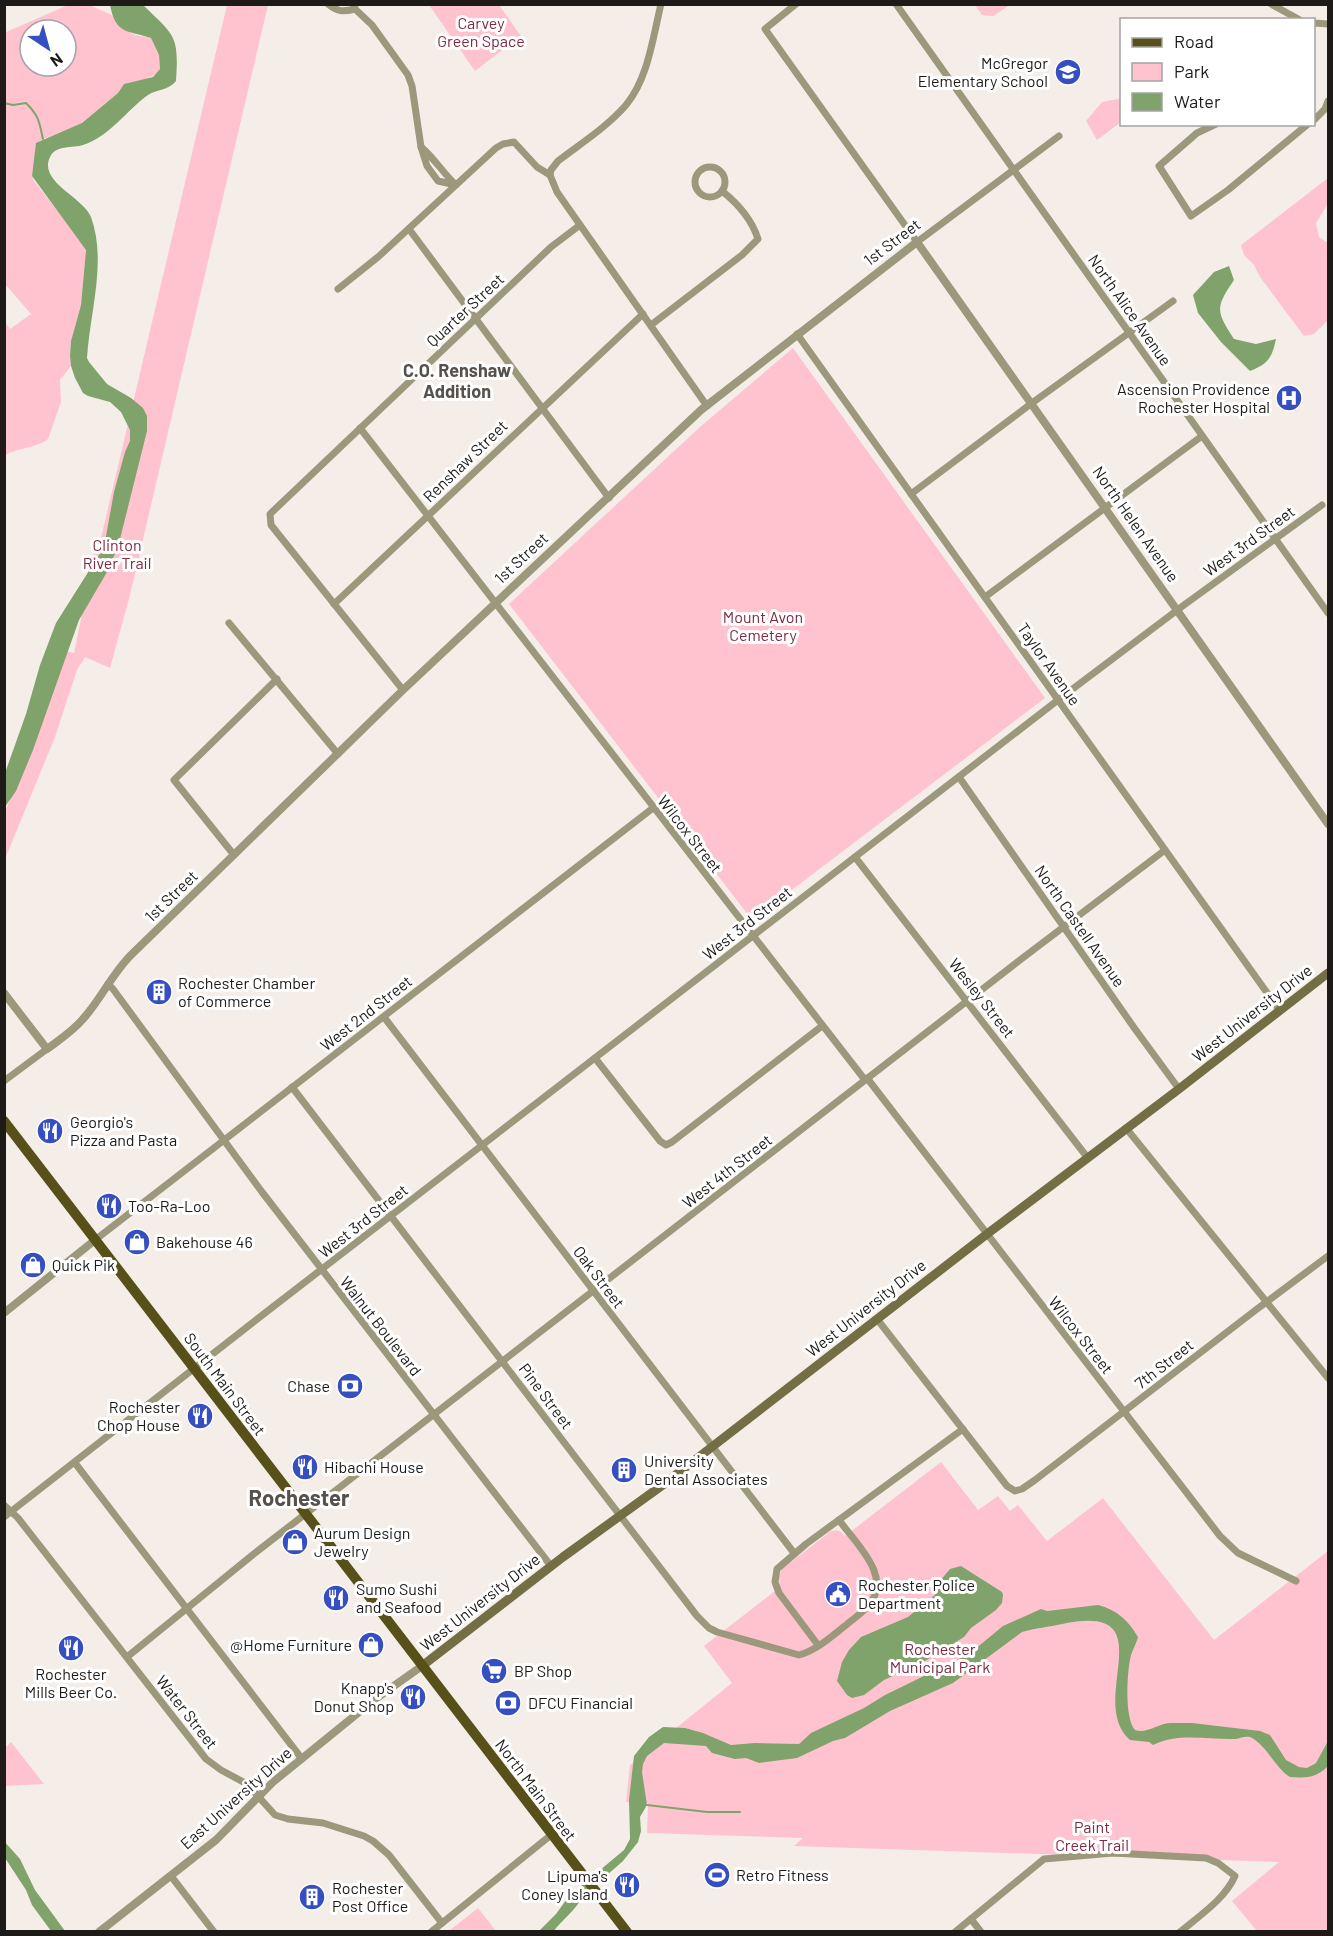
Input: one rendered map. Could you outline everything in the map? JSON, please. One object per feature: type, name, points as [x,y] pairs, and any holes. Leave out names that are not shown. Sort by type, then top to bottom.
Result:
[{"type":"main road","name":"West University Drive","points":[[422,1666],[1329,973]]},
{"type":"main road","name":"South Main Street","points":[[4,1121],[422,1666]]},
{"type":"main road","name":"North Main Street","points":[[422,1666],[627,1932]]},
{"type":"street","points":[[328,4],[336,11],[344,12],[355,7],[372,25],[408,75],[421,147],[435,159],[456,185]]},
{"type":"street","points":[[550,175],[558,161],[617,114],[632,96],[643,72],[661,4]]},
{"type":"street","points":[[796,4],[765,29],[917,242]]},
{"type":"street","name":"North Alice Avenue","points":[[896,4],[1329,613]]},
{"type":"street","points":[[1272,4],[1296,18]]},
{"type":"street","points":[[1315,119],[1329,101]]},
{"type":"street","points":[[1211,126],[1197,133],[1159,166],[1191,216],[1244,178],[1303,126]]},
{"type":"street","name":"1st Street","points":[[47,1049],[82,1020],[124,962],[403,690],[706,406],[917,242],[1059,136]]},
{"type":"street","points":[[338,289],[409,229],[496,148],[509,142],[518,145],[537,166],[550,175],[557,192],[706,406]]},
{"type":"street","points":[[704,168],[718,169],[725,182],[722,191],[709,198],[699,194],[695,185],[696,175],[704,168]]},
{"type":"street","points":[[651,325],[742,255],[758,239],[754,228],[734,201],[722,191]]},
{"type":"street","name":"Quarter Street","points":[[334,604],[271,525],[270,514],[550,248],[580,225]]},
{"type":"street","points":[[409,229],[609,498]]},
{"type":"street","name":"North Helen Avenue","points":[[917,242],[1329,824]]},
{"type":"street","points":[[911,494],[1128,332],[1173,302]]},
{"type":"street","name":"Renshaw Street","points":[[334,604],[643,314]]},
{"type":"street","name":"Taylor Avenue","points":[[797,334],[1280,1011]]},
{"type":"street","name":"Wilcox Street","points":[[360,428],[752,937],[866,1079],[1227,1543],[1238,1552],[1296,1581]]},
{"type":"street","points":[[985,597],[1202,436]]},
{"type":"street","name":"West 3rd Street","points":[[4,1517],[1058,700],[1322,505]]},
{"type":"street","points":[[334,604],[403,690]]},
{"type":"street","points":[[229,623],[338,754]]},
{"type":"street","points":[[234,855],[174,780],[277,679]]},
{"type":"street","name":"North Castell Avenue","points":[[958,777],[1179,1089]]},
{"type":"street","name":"West 2nd Street","points":[[95,1240],[653,808]]},
{"type":"street","name":"West 4th Street","points":[[127,1657],[306,1514],[1165,850]]},
{"type":"street","name":"Wesley Street","points":[[855,856],[1087,1157]]},
{"type":"street","name":"Walnut Boulevard","points":[[108,984],[321,1270],[551,1566]]},
{"type":"street","points":[[4,993],[47,1049],[4,1081]]},
{"type":"street","name":"Oak Street","points":[[384,1017],[794,1553]]},
{"type":"street","points":[[595,1058],[660,1141],[666,1145],[822,1026]]},
{"type":"street","name":"Pine Street","points":[[292,1087],[697,1616],[709,1628],[796,1655],[806,1653],[818,1645]]},
{"type":"street","points":[[1126,1128],[1329,1378]]},
{"type":"street","points":[[4,1313],[95,1240]]},
{"type":"street","name":"7th Street","points":[[963,1429],[1007,1486],[1015,1491],[1022,1489],[1266,1301],[1329,1256]]},
{"type":"street","points":[[839,1520],[871,1563],[878,1585],[869,1606],[818,1645],[776,1587],[777,1569],[794,1553],[963,1429],[877,1318]]},
{"type":"street","points":[[75,1463],[302,1759]]},
{"type":"street","name":"Water Street","points":[[4,1505],[12,1511],[206,1759],[247,1784],[269,1810],[281,1817],[323,1823],[373,1841],[389,1855],[442,1923]]},
{"type":"street","name":"East University Drive","points":[[99,1932],[216,1840],[273,1782],[375,1700],[422,1666]]},
{"type":"street","points":[[430,1932],[551,1835]]},
{"type":"street","points":[[955,1932],[1037,1864],[1052,1857],[1113,1853],[1206,1858],[1218,1863],[1235,1876],[1221,1898],[1180,1932]]},
{"type":"street","points":[[171,1876],[214,1932]]},
{"type":"street","points":[[971,1918],[981,1932]]},
{"type":"green space","points":[[68,5],[89,5],[112,15],[121,28],[135,35],[151,38],[159,55],[160,69],[150,77],[127,84],[82,123],[43,139],[36,146],[32,176],[34,181],[86,250],[81,305],[71,341],[71,366],[60,380],[61,402],[48,439],[5,456],[5,322],[10,329],[31,314],[5,284],[4,33],[18,27],[18,78],[78,78],[78,18],[38,18]]},
{"type":"green space","name":"Clinton River Trail","points":[[227,5],[268,5],[130,595],[110,668],[85,657],[77,670],[55,737],[5,859],[5,812],[31,745],[63,650],[74,653],[97,541],[101,538]]},
{"type":"green space","name":"Carvey Green Space","points":[[429,5],[499,5],[521,36],[475,71]]},
{"type":"green space","points":[[975,5],[1010,5],[993,16],[982,15]]},
{"type":"green space","points":[[1120,100],[1120,123],[1097,140],[1086,121],[1102,102]]},
{"type":"green space","points":[[1328,178],[1327,205],[1316,223],[1319,237],[1328,243],[1328,320],[1314,334],[1304,336],[1260,277],[1254,265],[1244,255],[1241,245]]},
{"type":"green space","name":"Mount Avon Cemetery","points":[[793,348],[1045,698],[752,920],[509,604],[700,427]]},
{"type":"green space","name":"Rochester Municipal Park","points":[[941,1462],[978,1510],[998,1496],[1010,1511],[1018,1505],[1047,1541],[1103,1498],[1214,1640],[1328,1551],[1328,1931],[1257,1931],[1232,1901],[1279,1862],[794,1846],[803,1838],[647,1833],[648,1803],[626,1802],[630,1765],[732,1683],[704,1646],[780,1587],[779,1576],[782,1569],[831,1531],[839,1531],[845,1536]]},
{"type":"green space","points":[[11,1742],[44,1784],[5,1786],[5,1748]]},
{"type":"green space","points":[[478,1908],[496,1931],[449,1931]]},
{"type":"water","points":[[110,5],[143,5],[162,23],[173,37],[175,45],[176,81],[170,87],[148,95],[93,141],[56,150],[50,157],[48,166],[56,182],[80,203],[91,217],[96,234],[98,269],[87,358],[107,384],[143,408],[147,416],[147,431],[118,547],[107,572],[79,620],[33,750],[16,791],[5,807],[5,773],[40,665],[56,623],[104,547],[114,492],[130,441],[130,430],[121,412],[110,402],[83,393],[75,378],[71,366],[71,341],[81,305],[86,250],[32,176],[36,143],[82,123],[118,93],[124,84],[153,77],[160,69],[159,55],[151,38],[119,27],[112,15]]},
{"type":"water","points":[[1229,266],[1234,280],[1223,297],[1220,310],[1234,339],[1256,344],[1276,339],[1268,360],[1250,371],[1221,342],[1198,313],[1193,295],[1214,272]]},
{"type":"water","points":[[961,1566],[1002,1592],[1002,1603],[996,1610],[971,1628],[964,1637],[925,1661],[884,1680],[864,1695],[852,1698],[847,1695],[837,1681],[842,1662],[849,1650],[861,1637],[908,1617],[935,1595],[939,1582],[950,1569]]},
{"type":"water","points":[[1098,1605],[1121,1616],[1138,1637],[1128,1672],[1129,1715],[1135,1730],[1144,1731],[1170,1723],[1192,1723],[1260,1731],[1270,1735],[1286,1760],[1299,1767],[1307,1768],[1316,1763],[1328,1741],[1328,1766],[1311,1776],[1290,1777],[1279,1768],[1261,1745],[1250,1737],[1183,1738],[1153,1745],[1149,1742],[1130,1740],[1119,1723],[1115,1702],[1119,1659],[1118,1641],[1111,1627],[1094,1621],[1032,1629],[1022,1632],[953,1683],[890,1711],[845,1738],[833,1741],[797,1758],[759,1763],[746,1758],[735,1759],[712,1753],[706,1746],[664,1743],[647,1756],[643,1764],[647,1805],[640,1817],[641,1831],[638,1842],[623,1861],[581,1898],[554,1931],[538,1932],[556,1914],[569,1896],[624,1850],[630,1839],[629,1800],[634,1756],[649,1737],[663,1727],[685,1728],[731,1745],[799,1744],[811,1733],[969,1654],[1003,1626],[1041,1609],[1047,1611]]},
{"type":"water","points":[[4,1841],[20,1859],[35,1890],[65,1931],[51,1931],[32,1905],[26,1890],[5,1858]]},
{"type":"waterway","points":[[4,103],[13,105],[26,103],[38,119],[43,139]]},
{"type":"waterway","points":[[647,1805],[707,1812],[740,1812]]},
{"type":"place","name":"McGregor Elementary School","points":[[1068,72]]},
{"type":"place","name":"Ascension Providence Rochester Hospital","points":[[1289,398]]},
{"type":"place","name":"Rochester Chamber of Commerce","points":[[159,992]]},
{"type":"place","name":"Georgio's Pizza and Pasta","points":[[50,1131]]},
{"type":"place","name":"Too-Ra-Loo","points":[[109,1206]]},
{"type":"place","name":"Bakehouse 46","points":[[137,1242]]},
{"type":"place","name":"Quick Pik","points":[[33,1265]]},
{"type":"place","name":"Chase","points":[[350,1386]]},
{"type":"place","name":"Rochester Chop House","points":[[200,1416]]},
{"type":"place","name":"Hibachi House","points":[[305,1467]]},
{"type":"place","name":"University Dental Associates","points":[[624,1470]]},
{"type":"place","name":"Aurum Design Jewelry","points":[[295,1542]]},
{"type":"place","name":"Rochester Police Department","points":[[838,1594]]},
{"type":"place","name":"Sumo Sushi and Seafood","points":[[336,1598]]},
{"type":"place","name":"@Home Furniture","points":[[371,1645]]},
{"type":"place","name":"Rochester Mills Beer Co.","points":[[71,1648]]},
{"type":"place","name":"BP Shop","points":[[494,1671]]},
{"type":"place","name":"Knapp's Donut Shop","points":[[413,1697]]},
{"type":"place","name":"DFCU Financial","points":[[508,1703]]},
{"type":"place","name":"Retro Fitness","points":[[717,1875]]},
{"type":"place","name":"Lipuma's Coney Island","points":[[627,1885]]},
{"type":"place","name":"Rochester Post Office","points":[[312,1897]]},
{"type":"district","name":"C.O. Renshaw Addition","points":[[457,382]]},
{"type":"district","name":"Rochester","points":[[299,1498]]},
{"type":"park label","name":"Paint Creek Trail","points":[[1092,1836]]}]
